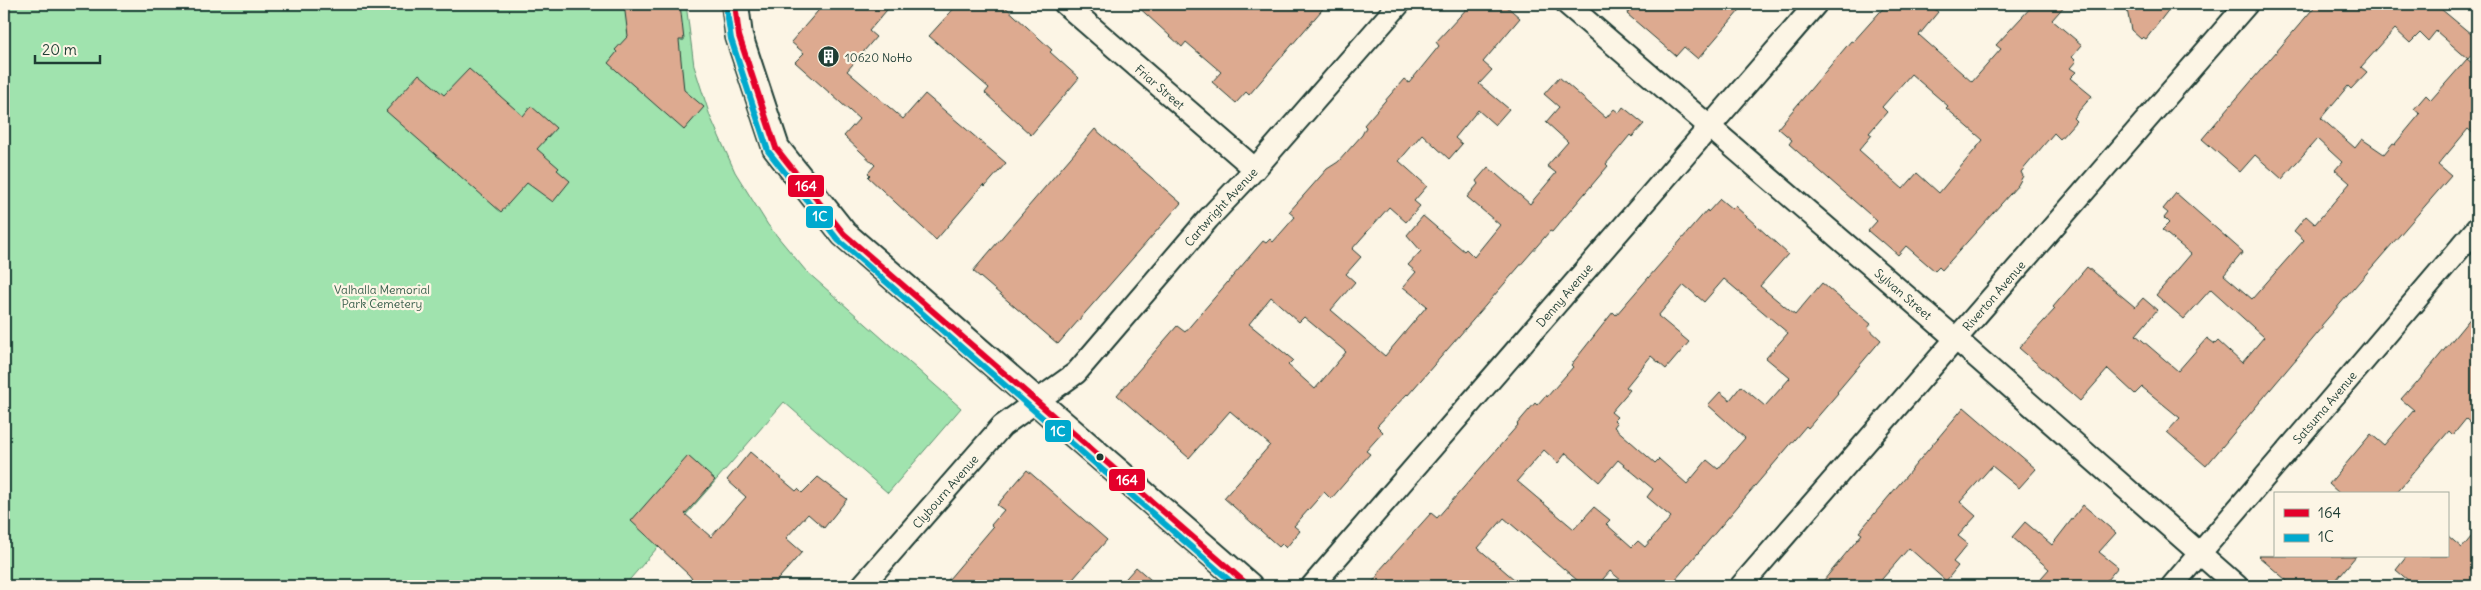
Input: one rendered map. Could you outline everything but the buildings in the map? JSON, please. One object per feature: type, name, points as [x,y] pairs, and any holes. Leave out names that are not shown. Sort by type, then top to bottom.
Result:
[{"type":"main road","points":[[735,4],[739,36],[776,148],[844,234],[1249,586]]},
{"type":"street","name":"Friar Street","points":[[1065,4],[1256,169]]},
{"type":"street","name":"Cartwright Avenue","points":[[1036,402],[1076,373],[1208,219],[1256,169],[1399,4]]},
{"type":"street","name":"Sylvan Street","points":[[1567,4],[1956,339],[2237,586]]},
{"type":"street","name":"Denny Avenue","points":[[1312,586],[1816,4]]},
{"type":"street","name":"Riverton Avenue","points":[[1741,586],[2247,4]]},
{"type":"street","name":"Satsuma Avenue","points":[[2172,586],[2477,228]]},
{"type":"street","name":"Clybourn Avenue","points":[[862,586],[1002,426],[1036,402]]},
{"type":"green space","name":"Valhalla Memorial Park Cemetery","points":[[4,4],[686,4],[694,66],[710,116],[735,172],[768,225],[806,271],[961,408],[888,493],[784,402],[624,586],[4,586]]},
{"type":"transit line","name":"164","points":[[735,4],[739,36],[776,148],[844,234],[1249,586]]},
{"type":"transit line","name":"1C","points":[[726,5],[731,39],[768,151],[838,240],[1236,586]]},
{"type":"place","name":"10620 NoHo","points":[[829,57]]}]
